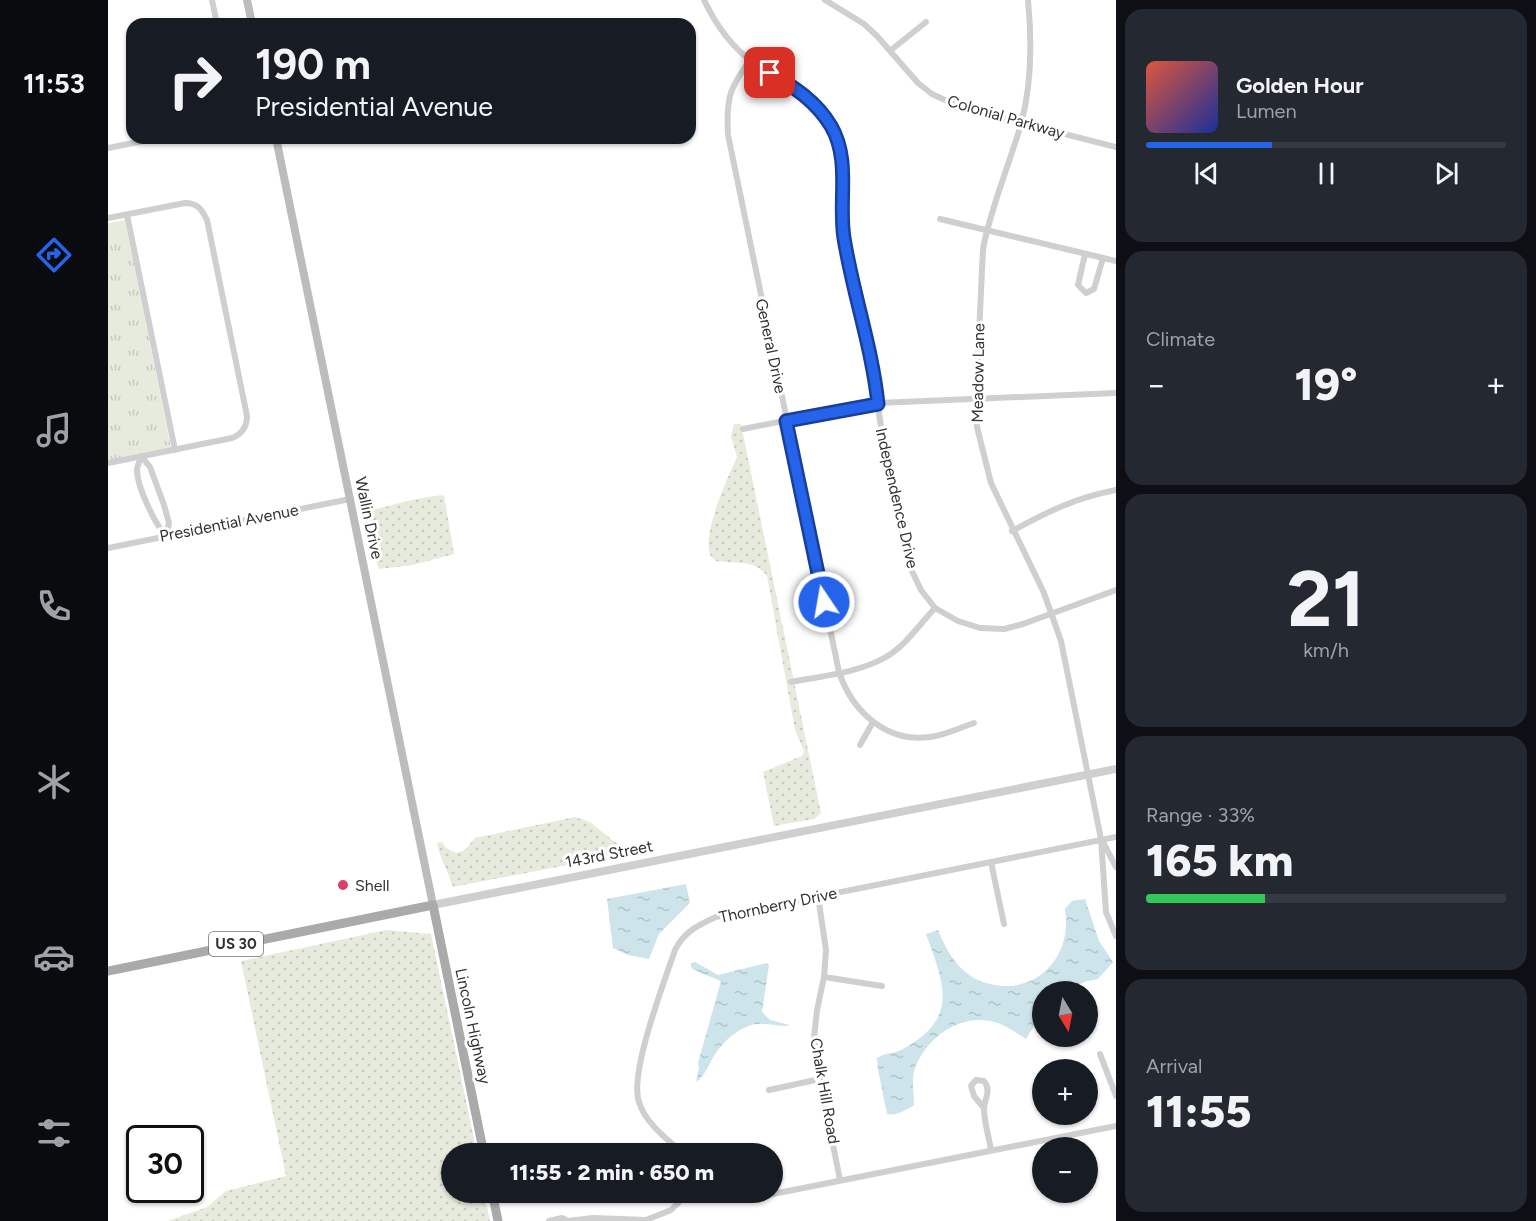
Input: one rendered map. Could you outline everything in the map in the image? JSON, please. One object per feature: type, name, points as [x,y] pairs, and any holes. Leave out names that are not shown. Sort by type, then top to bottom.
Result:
[{"type":"main road","points":[[247,0],[251,18]]},
{"type":"main road","name":"Wallin Drive","points":[[277,144],[433,905]]},
{"type":"main road","name":"143rd Street","points":[[108,971],[433,905]]},
{"type":"main road","name":"Lincoln Highway","points":[[433,905],[482,1143]]},
{"type":"main road","points":[[494,1203],[498,1221]]},
{"type":"street","points":[[212,0],[216,18]]},
{"type":"street","name":"Independence Drive","points":[[704,0],[727,38],[750,60],[801,92],[818,107],[832,128],[840,150],[843,174],[844,238],[873,362],[879,420],[910,567],[921,590],[935,608],[958,621],[980,628],[1004,629],[1116,590]]},
{"type":"street","name":"Colonial Parkway","points":[[825,0],[864,24],[891,50],[918,83],[939,98],[963,108],[1116,147]]},
{"type":"street","name":"Meadow Lane","points":[[1028,0],[1031,30],[1028,89],[1021,123],[987,230],[981,270],[977,427],[991,483],[1052,613],[1061,641],[1101,839],[1106,912],[1116,936]]},
{"type":"street","points":[[891,50],[926,22]]},
{"type":"street","name":"General Drive","points":[[750,60],[729,93],[726,111],[728,135],[839,672],[851,700],[873,722],[890,732],[908,737],[928,738],[947,734],[974,723]]},
{"type":"street","points":[[108,148],[128,144]]},
{"type":"street","points":[[108,218],[185,203],[198,206],[207,220],[247,416],[244,429],[238,436],[108,463]]},
{"type":"street","points":[[127,215],[175,450]]},
{"type":"street","points":[[940,219],[1116,261]]},
{"type":"street","points":[[1085,254],[1078,285],[1086,293],[1094,289],[1103,258]]},
{"type":"street","points":[[743,429],[878,404],[1116,393]]},
{"type":"street","points":[[141,456],[150,467],[164,506],[169,523],[166,536]]},
{"type":"street","points":[[141,456],[137,469],[140,484],[157,526],[166,536]]},
{"type":"street","points":[[1012,531],[1061,505],[1116,490]]},
{"type":"street","name":"Presidential Avenue","points":[[108,548],[350,499]]},
{"type":"street","points":[[791,682],[870,664],[886,656],[900,646],[935,608]]},
{"type":"street","points":[[860,745],[873,722]]},
{"type":"street","name":"143rd Street","points":[[433,905],[1116,769]]},
{"type":"street","name":"Thornberry Drive","points":[[672,1143],[649,1119],[639,1104],[636,1088],[639,1066],[675,950],[680,939],[701,923],[716,917],[1116,837]]},
{"type":"street","name":"Meadow Lane","points":[[1101,839],[1116,867]]},
{"type":"street","points":[[991,862],[1004,924]]},
{"type":"street","name":"Chalk Hill Road","points":[[818,896],[826,950],[824,977],[815,1023],[815,1045],[840,1180]]},
{"type":"street","points":[[824,977],[882,986]]},
{"type":"street","points":[[1100,1054],[1116,1096]]},
{"type":"street","points":[[769,1090],[820,1079]]},
{"type":"street","points":[[984,1108],[991,1150]]},
{"type":"street","points":[[783,1192],[1116,1126]]},
{"type":"street","points":[[549,1221],[562,1218],[568,1221],[593,1218],[646,1220],[671,1210],[678,1203]]},
{"type":"green space","points":[[125,220],[171,448],[108,461],[108,223]]},
{"type":"green space","points":[[734,424],[741,424],[821,813],[814,819],[774,826],[763,772],[802,756],[804,751],[795,730],[767,576],[754,566],[716,561],[710,554],[709,542],[715,511],[737,457],[731,436]]},
{"type":"green space","points":[[444,495],[454,554],[413,565],[379,569],[360,513],[412,500]]},
{"type":"green space","points":[[575,817],[590,822],[616,843],[629,850],[645,850],[453,887],[437,843],[442,842],[446,848],[456,853],[465,850],[475,838]]},
{"type":"green space","points":[[386,930],[431,934],[475,1143],[441,1143],[441,1203],[486,1203],[490,1221],[168,1221],[207,1207],[226,1191],[286,1176],[241,961]]},
{"type":"water","points":[[686,884],[690,903],[659,934],[649,959],[628,955],[613,948],[607,899]]},
{"type":"water","points":[[1085,899],[1099,941],[1113,962],[1098,979],[1032,981],[1032,1029],[1026,1039],[998,1023],[985,1020],[972,1020],[948,1029],[928,1046],[915,1068],[914,1105],[905,1111],[887,1114],[877,1058],[900,1051],[921,1037],[933,1025],[940,1012],[943,999],[942,984],[926,934],[938,930],[954,959],[971,976],[997,985],[1014,986],[1030,981],[1044,972],[1055,960],[1066,928],[1065,909],[1072,901]]},
{"type":"water","points":[[695,962],[718,975],[767,963],[769,965],[762,1012],[770,1020],[789,1025],[756,1024],[735,1033],[723,1044],[705,1073],[696,1082],[698,1063],[721,981],[694,970],[691,963]]},
{"type":"place","name":"Shell","points":[[343,885]]},
{"type":"route","points":[[770,73],[801,92],[818,107],[832,128],[840,150],[843,174],[844,238],[873,362],[878,404],[786,421],[824,602]]}]
